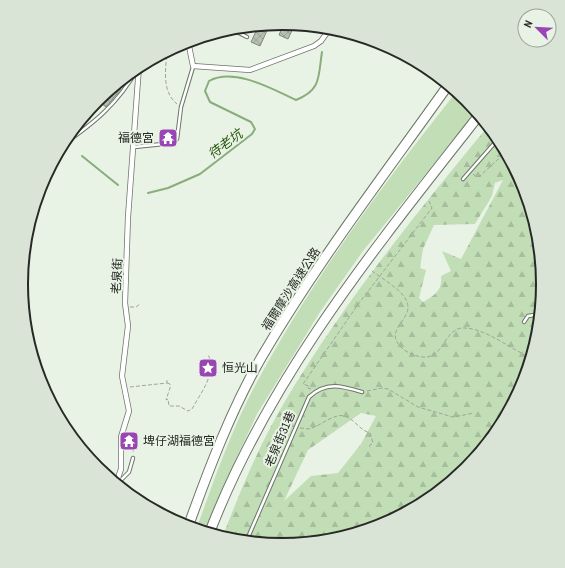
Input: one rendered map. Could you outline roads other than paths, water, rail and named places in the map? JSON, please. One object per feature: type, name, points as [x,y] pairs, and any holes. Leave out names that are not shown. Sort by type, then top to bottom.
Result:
[{"type":"highway","name":"福爾摩沙高速公路","points":[[190,521],[224,434],[260,359],[312,276],[446,90]]},
{"type":"highway","points":[[211,528],[232,479],[256,429],[323,319],[386,234],[476,119]]},
{"type":"street","points":[[189,47],[193,66],[250,70],[314,46],[326,33]]},
{"type":"street","name":"老泉街","points":[[119,478],[121,469],[121,436],[129,411],[122,376],[128,326],[126,308],[128,217],[134,147],[138,75]]},
{"type":"lane","points":[[239,33],[247,37]]},
{"type":"lane","points":[[134,147],[172,143],[177,139],[180,107],[193,66]]},
{"type":"lane","points":[[78,134],[104,114],[126,89],[131,80]]},
{"type":"lane","points":[[463,179],[494,143]]},
{"type":"lane","points":[[524,322],[528,316],[535,315]]},
{"type":"lane","name":"老泉街31巷","points":[[249,536],[307,401],[316,391],[330,386],[342,386],[362,392]]},
{"type":"lane","points":[[121,480],[128,472],[133,458]]},
{"type":"waterway","name":"待老坑","points":[[148,193],[168,188],[200,174],[252,134],[255,129],[251,122],[210,102],[205,91],[209,81],[219,77],[241,78],[265,85],[296,100],[310,92],[315,87],[319,75],[322,52]]},
{"type":"waterway","name":"待老坑","points":[[82,156],[118,185]]},
{"type":"place","name":"福德宮","points":[[168,138]]},
{"type":"place","name":"恒光山","points":[[208,368]]},
{"type":"place","name":"埤仔湖福德宮","points":[[129,441]]}]
